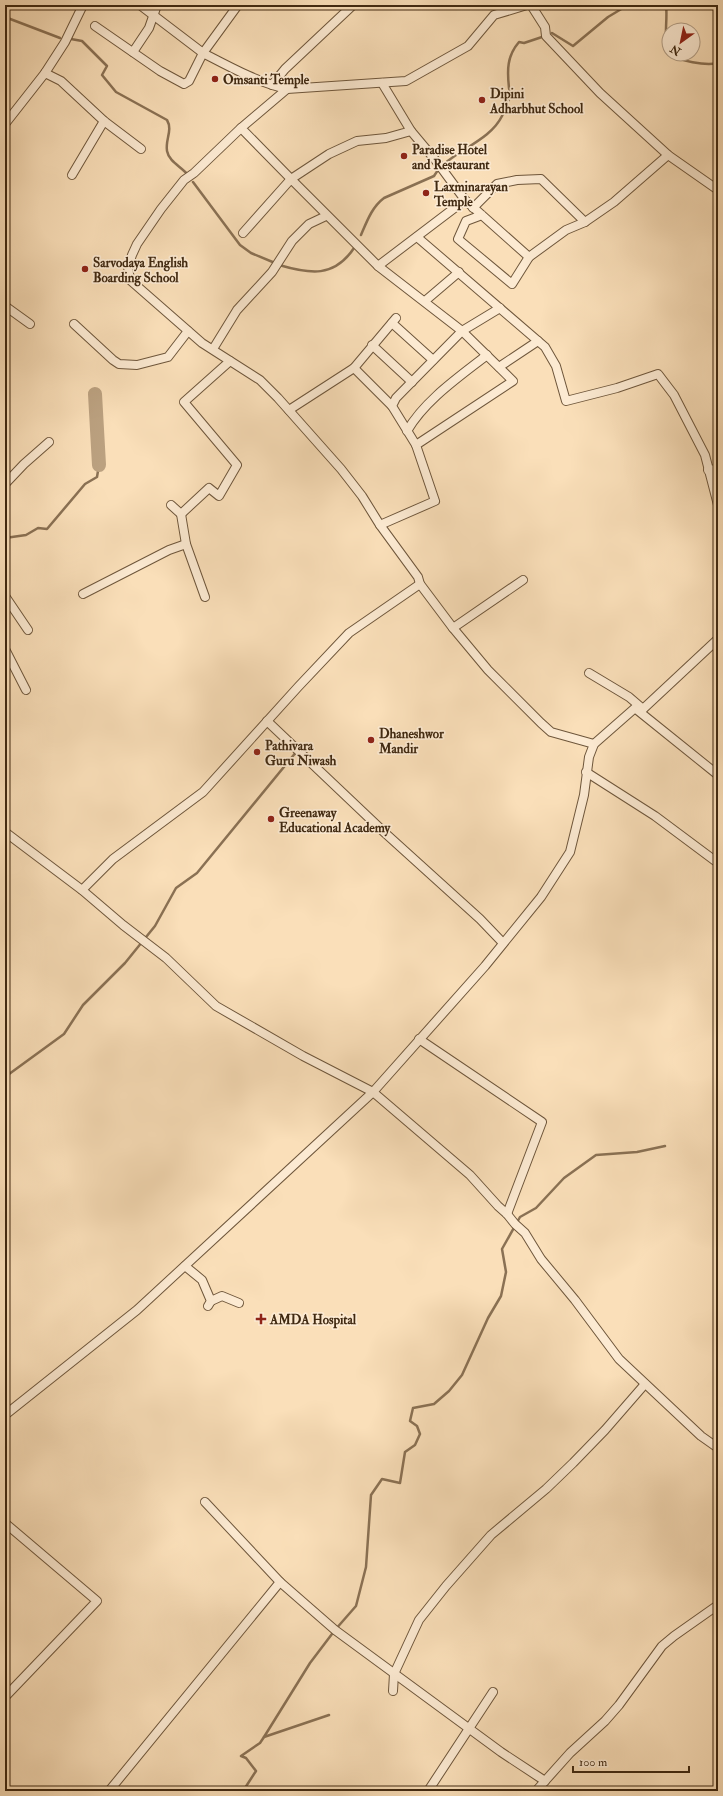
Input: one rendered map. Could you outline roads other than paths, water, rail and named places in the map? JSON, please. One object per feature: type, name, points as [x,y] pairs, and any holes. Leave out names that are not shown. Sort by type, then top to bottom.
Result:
[{"type":"street","points":[[5,124],[45,73],[65,42],[83,5]]},
{"type":"street","points":[[140,5],[153,13],[203,53],[237,71],[272,85],[287,89],[406,81],[468,46],[494,15],[526,5],[544,27],[546,36],[600,93],[668,155],[718,190]]},
{"type":"street","points":[[133,52],[149,28],[153,13],[158,5]]},
{"type":"street","points":[[95,26],[184,84],[189,82],[203,53],[238,5]]},
{"type":"street","points":[[272,85],[285,69],[353,5]]},
{"type":"street","points":[[716,5],[718,10]]},
{"type":"street","points":[[45,73],[61,82],[104,121],[141,149]]},
{"type":"street","points":[[382,83],[411,131],[437,162],[465,200],[529,257]]},
{"type":"street","points":[[287,89],[241,128],[194,173],[184,180],[161,209],[137,244],[128,267],[130,280],[202,343],[260,380],[289,410],[341,469],[362,496],[380,525],[418,577],[420,584],[453,628],[488,670],[551,732],[594,744]]},
{"type":"street","points":[[72,176],[104,121]]},
{"type":"street","points":[[241,128],[326,216],[378,266],[462,331],[513,381],[416,445]]},
{"type":"street","points":[[243,232],[291,179],[329,154],[358,141],[386,138],[411,131]]},
{"type":"street","points":[[482,215],[466,221],[458,239],[512,284],[529,257],[566,230],[585,222],[614,202],[668,155]]},
{"type":"street","points":[[473,208],[497,184],[516,180],[541,179],[585,222]]},
{"type":"street","points":[[378,266],[465,200]]},
{"type":"street","points":[[213,349],[237,310],[280,262],[292,241],[309,224],[326,216]]},
{"type":"street","points":[[417,237],[546,347],[556,366],[566,401],[658,374],[674,395],[706,455],[708,470],[718,505]]},
{"type":"street","points":[[425,301],[459,272]]},
{"type":"street","points":[[5,306],[30,324]]},
{"type":"street","points":[[392,406],[396,398],[462,331],[500,308]]},
{"type":"street","points":[[289,410],[354,368],[394,321],[433,360]]},
{"type":"street","points":[[74,324],[119,364],[129,366],[149,363],[168,356],[188,331]]},
{"type":"street","points":[[500,368],[538,341]]},
{"type":"street","points":[[372,345],[412,382]]},
{"type":"street","points":[[407,431],[415,417],[457,378],[487,355]]},
{"type":"street","points":[[181,514],[209,488],[219,496],[237,465],[184,402],[230,361]]},
{"type":"street","points":[[354,368],[392,406],[416,445],[435,501],[380,525]]},
{"type":"street","points":[[5,484],[24,464],[49,442]]},
{"type":"street","points":[[708,470],[718,469]]},
{"type":"street","points":[[171,505],[181,514],[186,544],[205,597]]},
{"type":"street","points":[[83,594],[169,550],[186,544]]},
{"type":"street","points":[[453,628],[523,580]]},
{"type":"street","points":[[82,890],[113,859],[203,792],[349,633],[420,584]]},
{"type":"street","points":[[5,596],[28,630]]},
{"type":"street","points":[[5,1415],[137,1310],[373,1092],[503,943],[541,897],[570,852],[584,795],[589,756],[594,744],[639,709],[718,639]]},
{"type":"street","points":[[5,649],[26,690]]},
{"type":"street","points":[[589,673],[629,697],[639,709],[718,775]]},
{"type":"street","points":[[267,721],[385,834],[480,919],[503,943]]},
{"type":"street","points":[[586,772],[655,816],[718,863]]},
{"type":"street","points":[[6,834],[82,890],[122,925],[166,958],[216,1006],[303,1056],[373,1092],[470,1175],[515,1224],[526,1233],[541,1259],[575,1300],[619,1359],[701,1436],[718,1448]]},
{"type":"street","points":[[419,1040],[542,1122],[507,1214]]},
{"type":"street","points":[[185,1266],[202,1280],[209,1303],[222,1296],[239,1303]]},
{"type":"street","points":[[393,1692],[394,1674],[419,1620],[471,1556],[491,1534],[546,1489],[573,1463],[605,1430],[645,1384]]},
{"type":"street","points":[[205,1502],[280,1582],[335,1630],[469,1728],[545,1781]]},
{"type":"street","points":[[5,1523],[97,1601],[5,1697]]},
{"type":"street","points":[[109,1791],[280,1582]]},
{"type":"street","points":[[536,1791],[570,1753],[605,1721],[619,1705],[662,1646],[718,1605]]},
{"type":"street","points":[[428,1791],[493,1692]]},
{"type":"waterway","points":[[552,33],[573,46],[608,17],[628,5]]},
{"type":"waterway","points":[[666,5],[666,42],[668,54],[679,59],[693,62],[706,64],[718,63]]},
{"type":"waterway","points":[[5,17],[60,38]]},
{"type":"waterway","points":[[361,235],[373,210],[384,198],[434,176],[449,160],[478,141],[496,125],[503,115],[505,106],[510,98],[508,69],[510,58],[515,47],[519,42],[524,43],[542,37]]},
{"type":"waterway","points":[[71,39],[82,41],[107,66],[102,75],[116,92],[167,120],[169,124],[167,147],[168,155],[188,175]]},
{"type":"waterway","points":[[193,182],[240,245],[251,253],[275,263]]},
{"type":"waterway","points":[[279,265],[311,271],[330,269],[338,265],[354,248]]},
{"type":"waterway","points":[[95,394],[99,465]]},
{"type":"waterway","points":[[5,538],[26,535],[38,528],[47,529],[85,484],[97,477],[99,465]]},
{"type":"waterway","points":[[5,1077],[64,1034],[83,1005],[125,963],[155,926],[176,888],[197,873],[297,751]]},
{"type":"waterway","points":[[264,1737],[310,1663],[335,1630],[356,1606],[366,1567],[371,1495],[382,1479],[400,1483],[405,1452],[415,1445],[420,1434],[417,1426],[410,1421],[413,1408],[434,1404],[449,1391],[462,1375],[488,1318],[501,1296],[506,1272],[502,1249],[520,1217],[536,1208],[564,1178],[596,1155],[637,1152],[665,1146]]},
{"type":"waterway","points":[[243,1791],[256,1771],[246,1758],[241,1756],[260,1743],[264,1737],[329,1715]]},
{"type":"place","name":"Omsanti Temple","points":[[215,79]]},
{"type":"place","name":"Dipini Adharbhut School","points":[[482,100]]},
{"type":"place","name":"Paradise Hotel and Restaurant","points":[[404,156]]},
{"type":"place","name":"Laxminarayan Temple","points":[[426,193]]},
{"type":"place","name":"Sarvodaya English Boarding School","points":[[85,269]]},
{"type":"place","name":"Dhaneshwor Mandir","points":[[371,740]]},
{"type":"place","name":"Pathivara Guru Niwash","points":[[257,752]]},
{"type":"place","name":"Greenaway Educational Academy","points":[[271,819]]},
{"type":"place","name":"AMDA Hospital","points":[[261,1319]]}]
